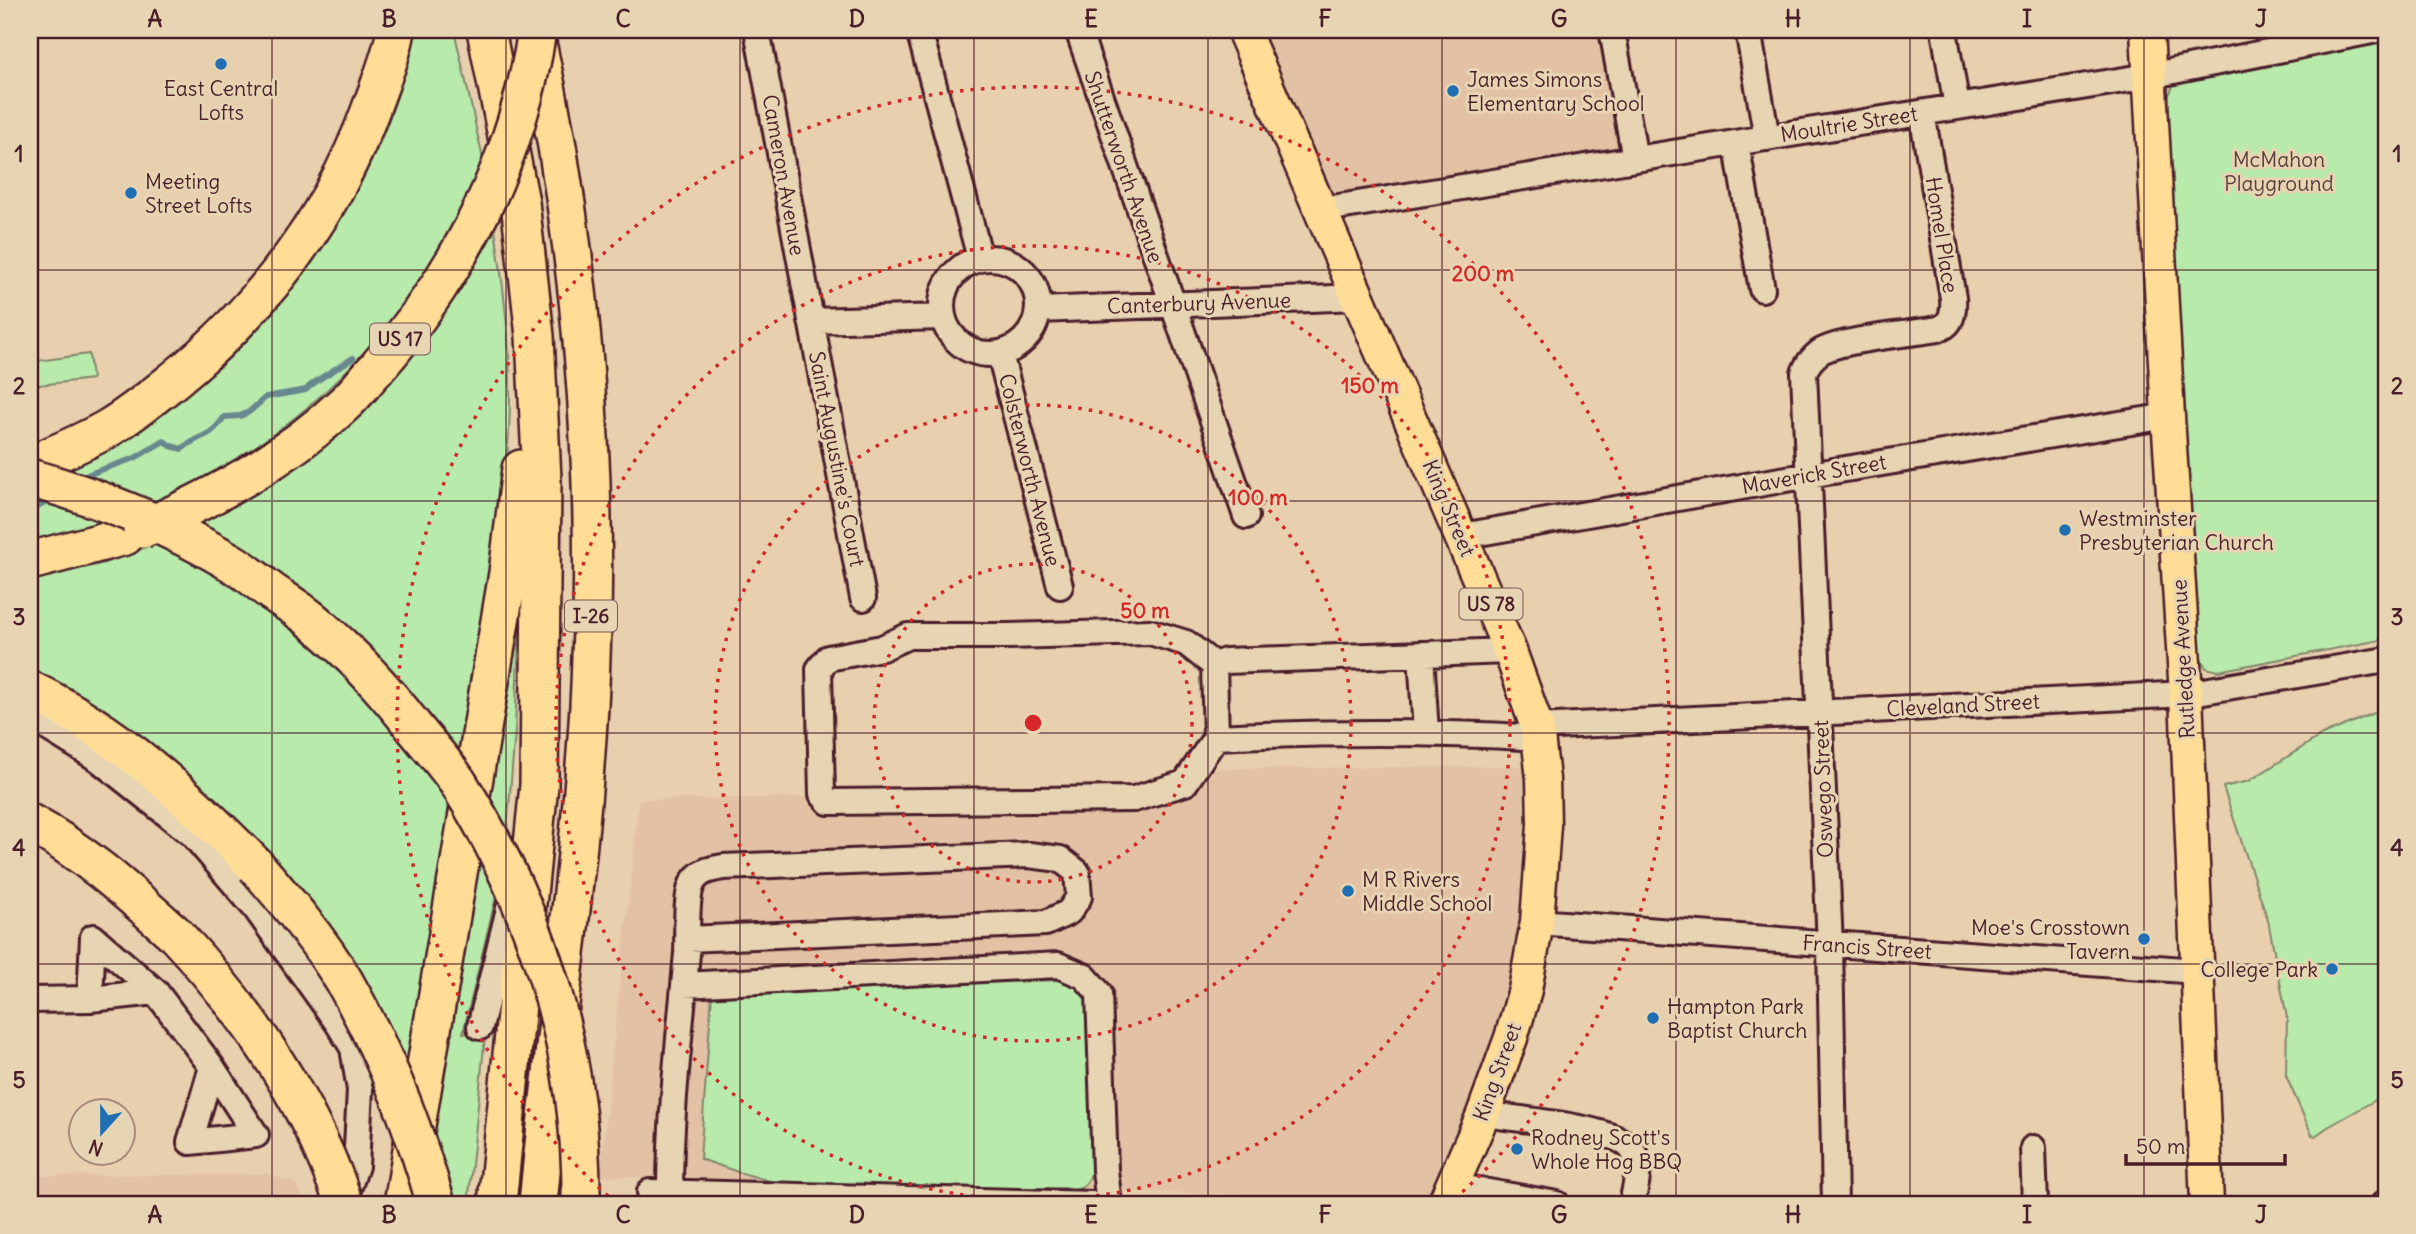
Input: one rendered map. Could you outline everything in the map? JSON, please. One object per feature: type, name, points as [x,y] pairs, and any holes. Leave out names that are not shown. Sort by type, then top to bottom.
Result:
[{"type":"highway","points":[[30,465],[109,427],[159,393],[198,360],[271,286],[312,228],[342,177],[362,135],[396,30]]},
{"type":"highway","name":"I-26","points":[[486,30],[520,202],[535,336],[542,480],[539,785],[497,1204]]},
{"type":"highway","name":"I-26","points":[[536,30],[563,177],[579,310],[588,424],[592,587],[587,737],[537,1204]]},
{"type":"highway","name":"US 17","points":[[30,561],[125,536],[181,512],[230,486],[292,446],[344,404],[422,312],[464,246],[493,188],[514,129],[532,67],[536,30]]},
{"type":"highway","points":[[403,1204],[519,502],[523,434],[535,336]]},
{"type":"highway","points":[[30,478],[117,507],[178,534],[236,565],[318,625],[384,689],[457,782],[519,894],[543,958],[564,1034],[576,1102],[581,1204]]},
{"type":"highway","points":[[30,690],[90,723],[146,762],[208,816],[288,903],[344,981],[377,1045],[421,1153],[436,1204]]},
{"type":"highway","points":[[30,823],[80,855],[136,899],[174,933],[210,971],[265,1045],[314,1131],[344,1204]]},
{"type":"main road","name":"King Street","points":[[1242,30],[1462,536],[1510,650],[1538,732],[1544,825],[1537,922],[1525,990],[1511,1038],[1483,1114],[1449,1195]]},
{"type":"main road","name":"Rutledge Avenue","points":[[2147,30],[2186,694],[2207,1204]]},
{"type":"street","name":"Cameron Avenue","points":[[757,30],[811,321]]},
{"type":"street","points":[[919,30],[980,258]]},
{"type":"street","name":"Shutterworth Avenue","points":[[1078,30],[1246,516]]},
{"type":"street","points":[[1612,30],[1634,159]]},
{"type":"street","points":[[1748,30],[1767,138]]},
{"type":"street","points":[[1944,30],[1956,107]]},
{"type":"street","name":"Moultrie Street","points":[[1320,210],[2149,76],[2292,38],[2377,30]]},
{"type":"street","name":"Homel Place","points":[[1804,373],[1807,365],[1821,352],[1837,345],[1938,330],[1949,323],[1953,314],[1953,298],[1922,113]]},
{"type":"street","points":[[1736,143],[1762,289]]},
{"type":"street","points":[[980,258],[1005,260],[1026,273],[1038,296],[1039,310],[1037,321],[1023,342],[1000,354],[975,353],[954,339],[942,317],[941,308],[947,283],[957,270],[980,258]]},
{"type":"street","name":"Canterbury Avenue","points":[[1039,310],[1358,297]]},
{"type":"street","points":[[811,321],[942,317]]},
{"type":"street","name":"Saint Augustine's Court","points":[[811,321],[863,598]]},
{"type":"street","name":"Colsterworth Avenue","points":[[1000,354],[1060,586]]},
{"type":"street","name":"Oswego Street","points":[[1804,373],[1830,944],[1835,1204]]},
{"type":"street","name":"Maverick Street","points":[[1462,536],[2168,416]]},
{"type":"street","points":[[1150,632],[1186,643],[1214,665],[1216,737],[1185,783],[1134,799],[828,802],[822,794],[819,669],[828,658],[882,648],[908,636],[1046,636],[1150,632]]},
{"type":"street","points":[[1214,665],[1226,660],[1510,650]]},
{"type":"street","points":[[1421,654],[1426,733]]},
{"type":"street","name":"Cleveland Street","points":[[1216,737],[1338,732],[1538,732],[1820,712],[2186,694],[2386,660]]},
{"type":"street","points":[[30,717],[98,759],[193,835],[256,909],[337,1022],[353,1048],[360,1090],[356,1166],[344,1204]]},
{"type":"street","points":[[480,1027],[539,785]]},
{"type":"street","points":[[688,939],[1046,923],[1069,912],[1079,897],[1077,872],[1060,859],[1028,855],[723,867],[705,870],[693,880],[670,1131],[660,1193],[1094,1204]]},
{"type":"street","name":"Francis Street","points":[[1537,922],[2197,971]]},
{"type":"street","points":[[90,999],[93,937],[156,992],[212,1067]]},
{"type":"street","points":[[684,985],[1058,965],[1084,976],[1099,993],[1105,1170],[1109,1204]]},
{"type":"street","points":[[30,1000],[90,999],[156,992]]},
{"type":"street","points":[[1483,1114],[1597,1131],[1617,1137],[1632,1148],[1637,1159],[1638,1175],[1632,1204]]},
{"type":"street","points":[[2033,1148],[2035,1204]]},
{"type":"street","points":[[1449,1195],[1557,1204]]},
{"type":"shaded area","name":"James Simons Elementary School","points":[[1242,30],[1628,30],[1650,152],[1320,210]]},
{"type":"shaded area","points":[[1533,766],[1527,909],[1501,1025],[1444,1172],[1429,1200],[600,1176],[639,800],[1178,791],[1210,769]]},
{"type":"shaded area","points":[[268,1174],[297,1184],[306,1204],[30,1204],[30,1176]]},
{"type":"green space","points":[[415,30],[454,30],[482,161],[470,196],[440,250],[383,331],[317,399],[281,428],[200,480],[155,503],[68,469],[89,459],[176,402],[226,361],[271,315],[311,264],[346,210],[375,152],[398,92]]},
{"type":"green space","name":"McMahon Playground","points":[[2386,42],[2386,639],[2218,671],[2206,668],[2198,654],[2168,121],[2169,95],[2173,86],[2184,79]]},
{"type":"green space","points":[[495,230],[507,330],[509,431],[502,513],[463,758],[407,688],[344,626],[274,572],[198,524],[246,500],[290,471],[332,438],[371,401],[407,362],[439,320],[469,276]]},
{"type":"green space","points":[[89,354],[92,379],[30,386],[30,362]]},
{"type":"green space","points":[[30,498],[106,523],[30,543]]},
{"type":"green space","points":[[154,544],[243,593],[323,656],[394,730],[453,812],[407,1074],[368,997],[30,674],[30,581],[105,563]]},
{"type":"green space","points":[[514,628],[519,628],[515,732],[507,830],[486,794]]},
{"type":"green space","name":"College Park","points":[[2386,708],[2386,1094],[2315,1136],[2312,1135],[2286,1076],[2287,1018],[2268,920],[2223,787],[2249,781],[2322,735]]},
{"type":"green space","points":[[476,851],[497,892],[463,1033],[485,1036],[468,1204],[451,1204],[427,1127]]},
{"type":"green space","points":[[1059,980],[1077,987],[1088,1004],[1093,1160],[1090,1176],[1081,1188],[795,1188],[700,1159],[712,994]]},
{"type":"waterway","points":[[82,481],[89,474],[135,458],[164,441],[182,449],[209,433],[224,417],[240,416],[249,412],[266,397],[306,390],[353,358]]},
{"type":"waterway","points":[[30,511],[52,499]]},
{"type":"place","name":"East Central Lofts","points":[[221,64]]},
{"type":"place","name":"James Simons Elementary School","points":[[1453,91]]},
{"type":"place","name":"Meeting Street Lofts","points":[[131,193]]},
{"type":"place","name":"Westminster Presbyterian Church","points":[[2065,530]]},
{"type":"place","name":"M R Rivers Middle School","points":[[1348,891]]},
{"type":"place","name":"Moe's Crosstown Tavern","points":[[2144,939]]},
{"type":"place","name":"College Park","points":[[2332,969]]},
{"type":"place","name":"Hampton Park Baptist Church","points":[[1653,1018]]},
{"type":"place","name":"Rodney Scott's Whole Hog BBQ","points":[[1517,1149]]}]
